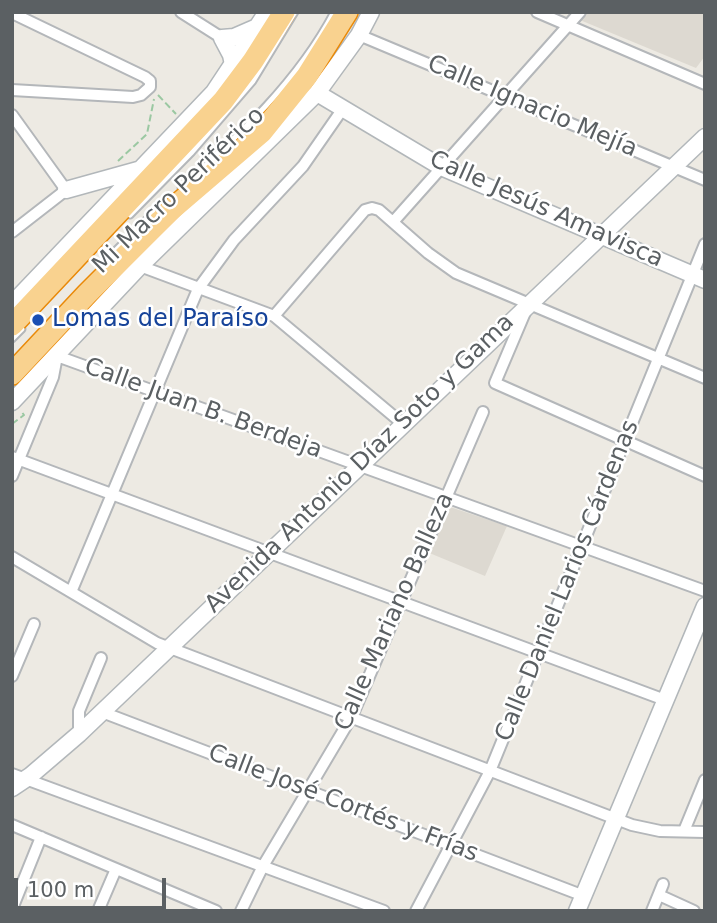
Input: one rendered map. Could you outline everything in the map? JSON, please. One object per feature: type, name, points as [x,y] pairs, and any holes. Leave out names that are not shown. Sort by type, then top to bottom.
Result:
[{"type":"highway","points":[[19,325],[223,101],[253,61],[284,12]]},
{"type":"highway","points":[[241,167],[256,137],[307,76],[347,12]]},
{"type":"highway","points":[[12,374],[171,210],[256,137],[301,108]]},
{"type":"street","points":[[181,12],[222,38],[233,65]]},
{"type":"street","points":[[12,304],[214,92],[267,12]]},
{"type":"street","points":[[13,412],[57,356],[140,266],[317,93],[359,34],[371,12]]},
{"type":"street","points":[[537,12],[705,84]]},
{"type":"street","points":[[393,222],[580,12]]},
{"type":"street","points":[[12,13],[150,81],[150,87],[141,96],[133,97],[12,90]]},
{"type":"street","points":[[222,38],[234,37],[257,27]]},
{"type":"street","name":"Calle Ignacio Mejía","points":[[359,34],[705,180]]},
{"type":"street","name":"Calle Jesús Amavisca","points":[[317,93],[441,167],[699,278]]},
{"type":"street","points":[[71,592],[198,289],[234,240],[303,166],[344,107]]},
{"type":"street","points":[[12,115],[66,190]]},
{"type":"street","name":"Avenida Antonio Díaz Soto y Gama","points":[[17,780],[79,734],[705,137]]},
{"type":"street","points":[[12,232],[66,190],[141,169]]},
{"type":"street","points":[[274,316],[365,210],[372,208],[379,210],[428,253],[456,273],[705,378]]},
{"type":"street","name":"Calle Daniel Larios Cárdenas","points":[[416,911],[490,771],[658,359],[699,278],[705,244]]},
{"type":"street","points":[[140,266],[274,316],[403,424]]},
{"type":"street","points":[[529,304],[495,383],[705,476]]},
{"type":"street","points":[[12,476],[16,458],[53,377],[57,356]]},
{"type":"street","name":"Calle Juan B. Berdeja","points":[[57,356],[705,591]]},
{"type":"street","name":"Calle Mariano Balleza","points":[[241,911],[264,866],[352,716],[484,412]]},
{"type":"street","points":[[16,458],[666,700]]},
{"type":"street","points":[[12,557],[157,643],[616,819],[645,829],[705,832]]},
{"type":"street","points":[[580,903],[666,700],[700,633],[705,606]]},
{"type":"street","points":[[12,676],[34,624]]},
{"type":"street","points":[[79,734],[79,710],[101,658]]},
{"type":"street","name":"Calle José Cortés y Frías","points":[[102,712],[450,846],[580,903]]},
{"type":"street","points":[[17,780],[384,911]]},
{"type":"street","points":[[684,831],[705,780]]},
{"type":"street","points":[[12,825],[216,911]]},
{"type":"street","points":[[12,909],[41,837]]},
{"type":"street","points":[[98,911],[116,869]]},
{"type":"street","points":[[652,911],[661,890],[694,911]]},
{"type":"lane","name":"Mi Macro Periférico","points":[[127,218],[191,153],[253,81],[295,12]]},
{"type":"lane","name":"Mi Macro Periférico","points":[[174,195],[261,113],[296,72],[334,12]]},
{"type":"lane","name":"Mi Macro Periférico","points":[[108,259],[155,212]]},
{"type":"lane","points":[[12,340],[19,325]]},
{"type":"path","points":[[150,87],[179,117]]},
{"type":"path","points":[[112,166],[147,134],[155,94],[150,87]]},
{"type":"shaded area","points":[[586,12],[705,12],[705,56],[696,68],[580,20]]},
{"type":"shaded area","points":[[447,506],[507,526],[485,576],[427,552]]},
{"type":"place","name":"Lomas del Paraíso","points":[[38,320]]}]
